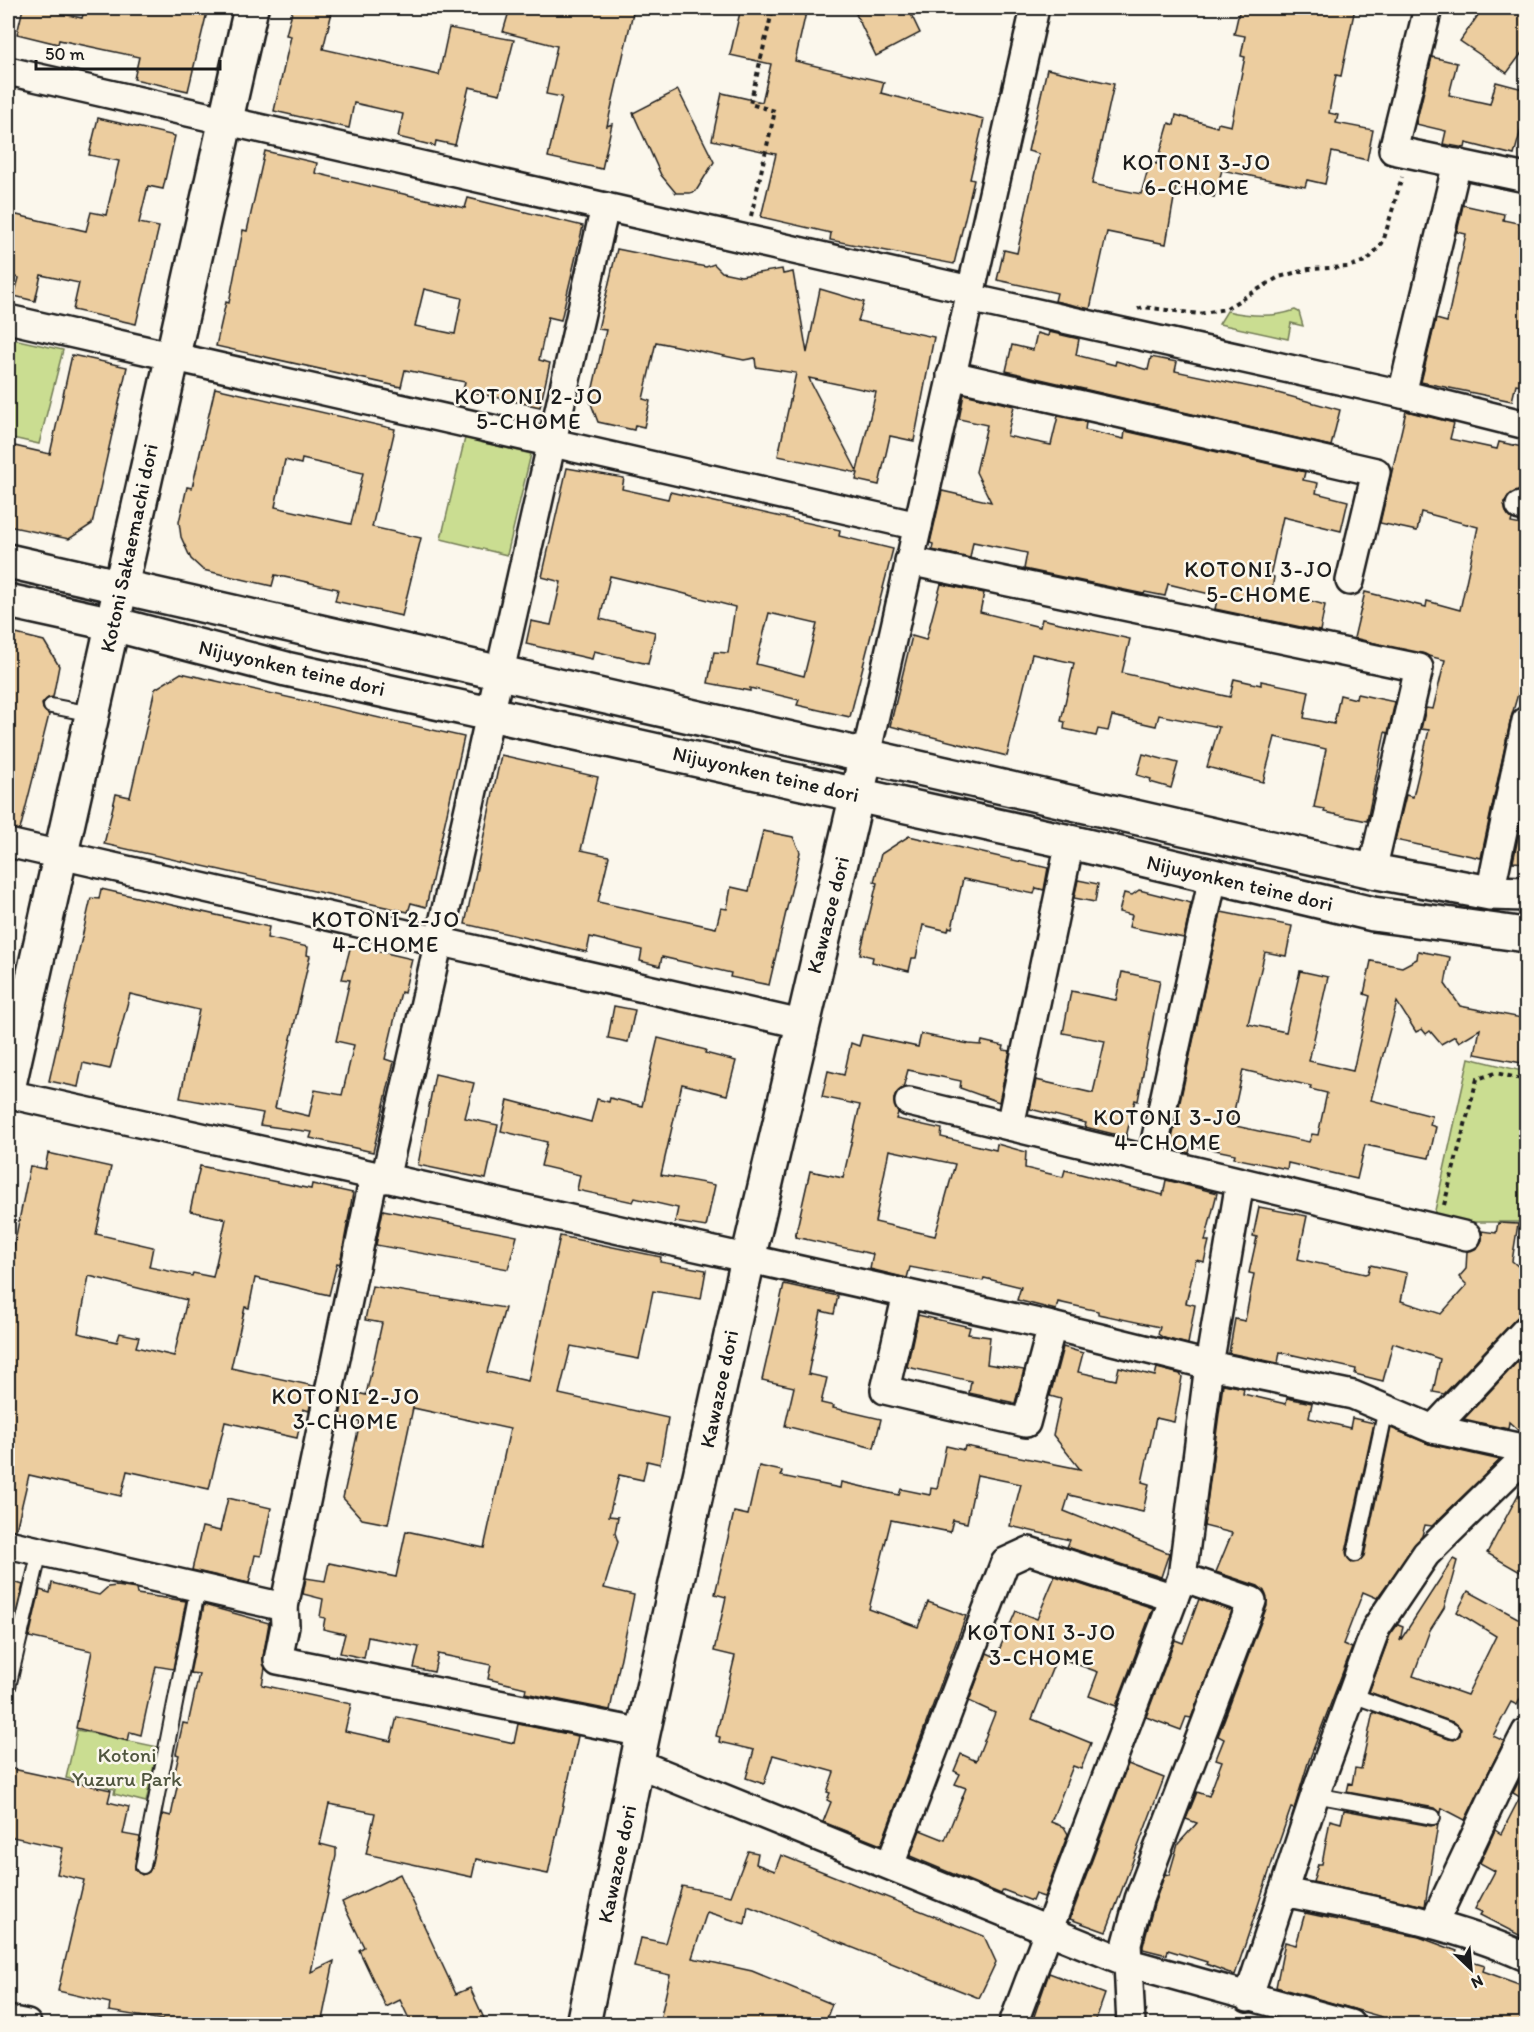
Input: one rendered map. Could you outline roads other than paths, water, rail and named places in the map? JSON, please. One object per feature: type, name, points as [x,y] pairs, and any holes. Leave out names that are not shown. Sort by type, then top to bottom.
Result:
[{"type":"street","name":"Kotoni Sakaemachi dori","points":[[8,1089],[251,8]]},
{"type":"street","points":[[866,755],[1035,8]]},
{"type":"street","points":[[1428,8],[1393,150],[1527,178]]},
{"type":"street","points":[[8,71],[746,239],[1123,332],[1402,394],[1525,418]]},
{"type":"street","points":[[1402,394],[1457,163]]},
{"type":"street","points":[[605,207],[440,941],[380,1177],[284,1607],[285,1626],[278,1660],[641,1749],[890,1865],[1129,1963],[1248,1998],[1281,2012],[1350,2025]]},
{"type":"street","points":[[8,319],[918,526]]},
{"type":"street","points":[[951,375],[1376,472],[1350,581]]},
{"type":"street","name":"Nijuyonken teine dori","points":[[8,561],[501,675],[866,755],[1372,871],[1490,893],[1527,894]]},
{"type":"street","points":[[909,561],[1419,668],[1372,871]]},
{"type":"street","name":"Nijuyonken teine dori","points":[[8,601],[113,624],[286,669],[1070,842],[1373,914],[1527,935]]},
{"type":"street","points":[[1490,893],[1527,721]]},
{"type":"street","name":"Kawazoe dori","points":[[584,2025],[641,1749],[748,1259],[801,1024],[866,755]]},
{"type":"street","points":[[1010,1126],[1070,842]]},
{"type":"street","points":[[8,843],[801,1024]]},
{"type":"street","points":[[1151,1160],[1213,877]]},
{"type":"street","points":[[8,1094],[1052,1326],[1209,1365],[1353,1395],[1433,1429],[1527,1449]]},
{"type":"street","points":[[909,1102],[1467,1236]]},
{"type":"street","points":[[1013,2025],[1178,1587],[1209,1365],[1240,1182]]},
{"type":"street","points":[[907,1294],[885,1390],[1026,1424],[1052,1326]]},
{"type":"street","points":[[1433,1429],[1527,1330]]},
{"type":"street","points":[[1248,1998],[1315,1796],[1376,1628],[1426,1554],[1527,1456]]},
{"type":"street","points":[[8,1544],[284,1607]]},
{"type":"street","points":[[890,1865],[1005,1562],[1029,1551],[1178,1587],[1252,1601],[1139,1899],[1127,1943],[1131,2025]]},
{"type":"street","points":[[1434,1923],[1499,1785],[1527,1732]]},
{"type":"street","points":[[1283,1892],[1434,1923],[1487,1939],[1527,1957]]},
{"type":"street","points":[[8,2020],[27,2025]]},
{"type":"lane","points":[[51,706],[92,714]]},
{"type":"lane","points":[[1355,1554],[1386,1409]]},
{"type":"lane","points":[[8,1687],[40,1551]]},
{"type":"lane","points":[[143,1866],[198,1587]]},
{"type":"lane","points":[[1352,1695],[1452,1731]]},
{"type":"lane","points":[[1315,1796],[1433,1817]]},
{"type":"district","name":"KOTONI 3-JO 6-CHOME","points":[[1197,174]]},
{"type":"district","name":"KOTONI 2-JO 5-CHOME","points":[[529,408]]},
{"type":"district","name":"KOTONI 3-JO 5-CHOME","points":[[1259,582]]},
{"type":"district","name":"KOTONI 2-JO 4-CHOME","points":[[386,932]]},
{"type":"district","name":"KOTONI 3-JO 4-CHOME","points":[[1168,1130]]},
{"type":"district","name":"KOTONI 2-JO 3-CHOME","points":[[346,1408]]},
{"type":"district","name":"KOTONI 3-JO 3-CHOME","points":[[1042,1644]]},
{"type":"park label","name":"Kotoni Yuzuru Park","points":[[127,1767]]}]
